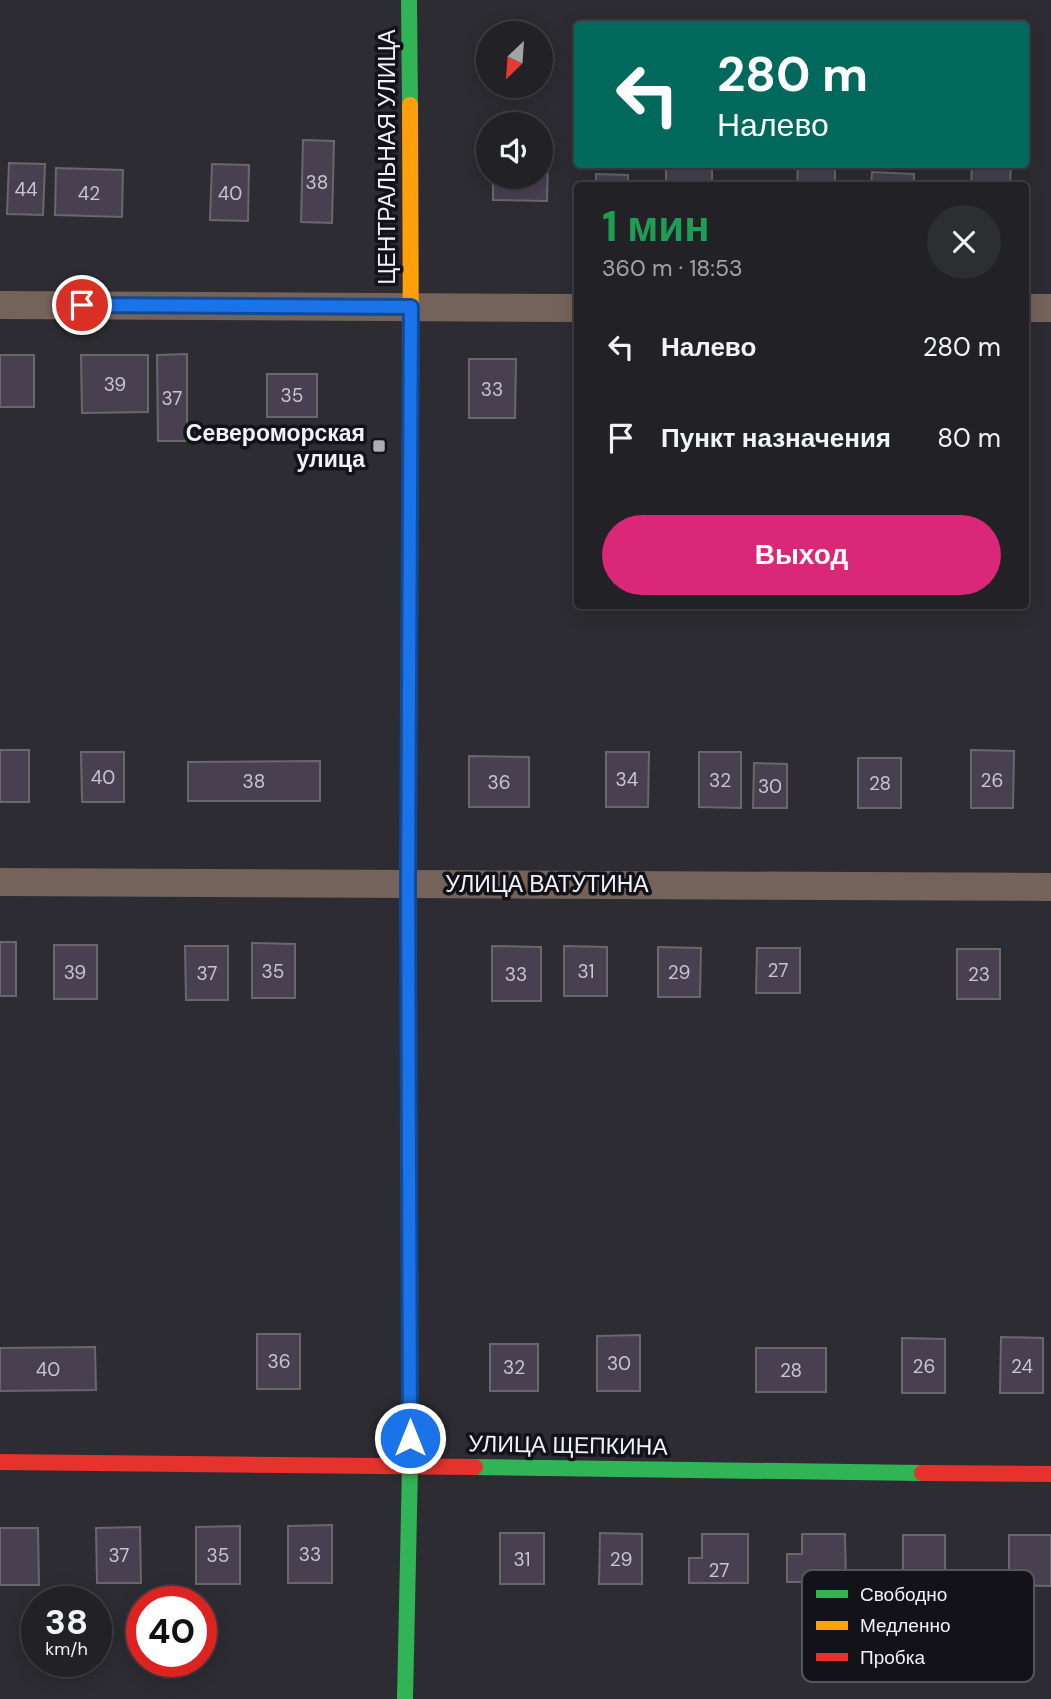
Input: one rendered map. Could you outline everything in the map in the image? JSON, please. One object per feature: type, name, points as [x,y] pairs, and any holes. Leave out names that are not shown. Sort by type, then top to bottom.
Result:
[{"type":"street","name":"ЦЕНТРАЛЬНАЯ УЛИЦА","points":[[405,1699],[410,1466],[409,0]]},
{"type":"street","points":[[0,305],[574,307]]},
{"type":"street","points":[[1029,308],[1051,308]]},
{"type":"street","name":"УЛИЦА ВАТУТИНА","points":[[0,882],[1051,887]]},
{"type":"street","name":"УЛИЦА ЩЕПКИНА","points":[[0,1462],[1051,1474]]},
{"type":"building","points":[[303,140],[334,141],[332,223],[301,222]]},
{"type":"building","points":[[9,163],[45,164],[43,215],[7,214]]},
{"type":"building","points":[[212,164],[249,165],[248,221],[210,220]]},
{"type":"building","points":[[56,168],[123,170],[122,217],[55,215]]},
{"type":"building","points":[[666,168],[712,168],[712,182],[666,182]]},
{"type":"building","points":[[798,168],[835,168],[835,182],[797,182]]},
{"type":"building","points":[[972,168],[1011,168],[1010,182],[971,182]]},
{"type":"building","points":[[872,172],[914,174],[914,182],[871,182]]},
{"type":"building","points":[[596,174],[628,175],[628,182],[596,182]]},
{"type":"building","points":[[493,189],[547,189],[547,201],[493,200]]},
{"type":"building","points":[[187,354],[187,441],[158,441],[157,355]]},
{"type":"building","points":[[0,355],[34,355],[34,407],[0,407]]},
{"type":"building","points":[[81,355],[148,355],[148,412],[82,413]]},
{"type":"building","points":[[469,359],[516,359],[515,418],[469,418]]},
{"type":"building","points":[[267,374],[317,374],[317,417],[267,417]]},
{"type":"building","points":[[0,750],[29,750],[29,802],[0,802]]},
{"type":"building","points":[[971,750],[1014,751],[1013,808],[971,808]]},
{"type":"building","points":[[81,752],[124,752],[124,802],[82,802]]},
{"type":"building","points":[[606,752],[649,752],[648,807],[606,807]]},
{"type":"building","points":[[699,752],[741,752],[741,808],[699,807]]},
{"type":"building","points":[[469,756],[529,757],[529,807],[469,807]]},
{"type":"building","points":[[858,758],[901,758],[901,808],[858,808]]},
{"type":"building","points":[[320,761],[320,801],[188,801],[188,762]]},
{"type":"building","points":[[754,763],[787,764],[787,808],[753,808]]},
{"type":"building","points":[[0,942],[16,942],[16,996],[0,996]]},
{"type":"building","points":[[252,943],[295,944],[295,998],[252,998]]},
{"type":"building","points":[[54,945],[97,945],[97,999],[54,999]]},
{"type":"building","points":[[185,946],[228,946],[228,1000],[186,1000]]},
{"type":"building","points":[[492,946],[541,947],[541,1001],[492,1001]]},
{"type":"building","points":[[564,946],[607,947],[607,996],[564,996]]},
{"type":"building","points":[[658,947],[701,948],[700,997],[658,997]]},
{"type":"building","points":[[757,948],[800,948],[800,993],[756,993]]},
{"type":"building","points":[[957,949],[1000,949],[1000,999],[957,999]]},
{"type":"building","points":[[257,1334],[300,1334],[300,1389],[257,1389]]},
{"type":"building","points":[[640,1335],[640,1391],[597,1391],[597,1336]]},
{"type":"building","points":[[1001,1337],[1043,1338],[1043,1393],[1000,1393]]},
{"type":"building","points":[[902,1338],[945,1339],[945,1393],[902,1393]]},
{"type":"building","points":[[490,1344],[538,1344],[538,1391],[490,1391]]},
{"type":"building","points":[[95,1347],[96,1390],[0,1391],[0,1348]]},
{"type":"building","points":[[756,1348],[826,1348],[826,1392],[756,1392]]},
{"type":"building","points":[[332,1525],[332,1583],[288,1583],[288,1526]]},
{"type":"building","points":[[240,1526],[240,1584],[196,1584],[196,1527]]},
{"type":"building","points":[[140,1527],[141,1583],[97,1583],[96,1528]]},
{"type":"building","points":[[0,1528],[38,1528],[39,1585],[0,1585]]},
{"type":"building","points":[[500,1533],[544,1533],[544,1584],[500,1584]]},
{"type":"building","points":[[600,1533],[642,1534],[642,1584],[599,1584]]},
{"type":"building","points":[[702,1534],[748,1534],[748,1583],[689,1583],[689,1558],[702,1558]]},
{"type":"building","points":[[802,1534],[845,1534],[846,1570],[802,1570],[802,1582],[787,1582],[787,1554],[802,1554]]},
{"type":"building","points":[[903,1535],[945,1535],[945,1570],[903,1570]]},
{"type":"building","points":[[1009,1535],[1051,1535],[1051,1586],[1034,1586],[1034,1570],[1009,1570]]},
{"type":"traffic: fast","points":[[409,0],[410,105]]},
{"type":"traffic: fast","points":[[408,897],[411,373]]},
{"type":"traffic: fast","points":[[405,1699],[410,1466],[409,1253]]},
{"type":"traffic: fast","points":[[475,1467],[922,1473]]},
{"type":"traffic: slow","points":[[410,105],[411,373]]},
{"type":"traffic: jam","points":[[408,897],[409,1253]]},
{"type":"traffic: jam","points":[[0,1462],[475,1467]]},
{"type":"traffic: jam","points":[[922,1473],[1051,1474]]},
{"type":"place","name":"Североморская улица","points":[[379,446]]},
{"type":"route","points":[[82,305],[411,307],[408,884],[410,1438]]}]
